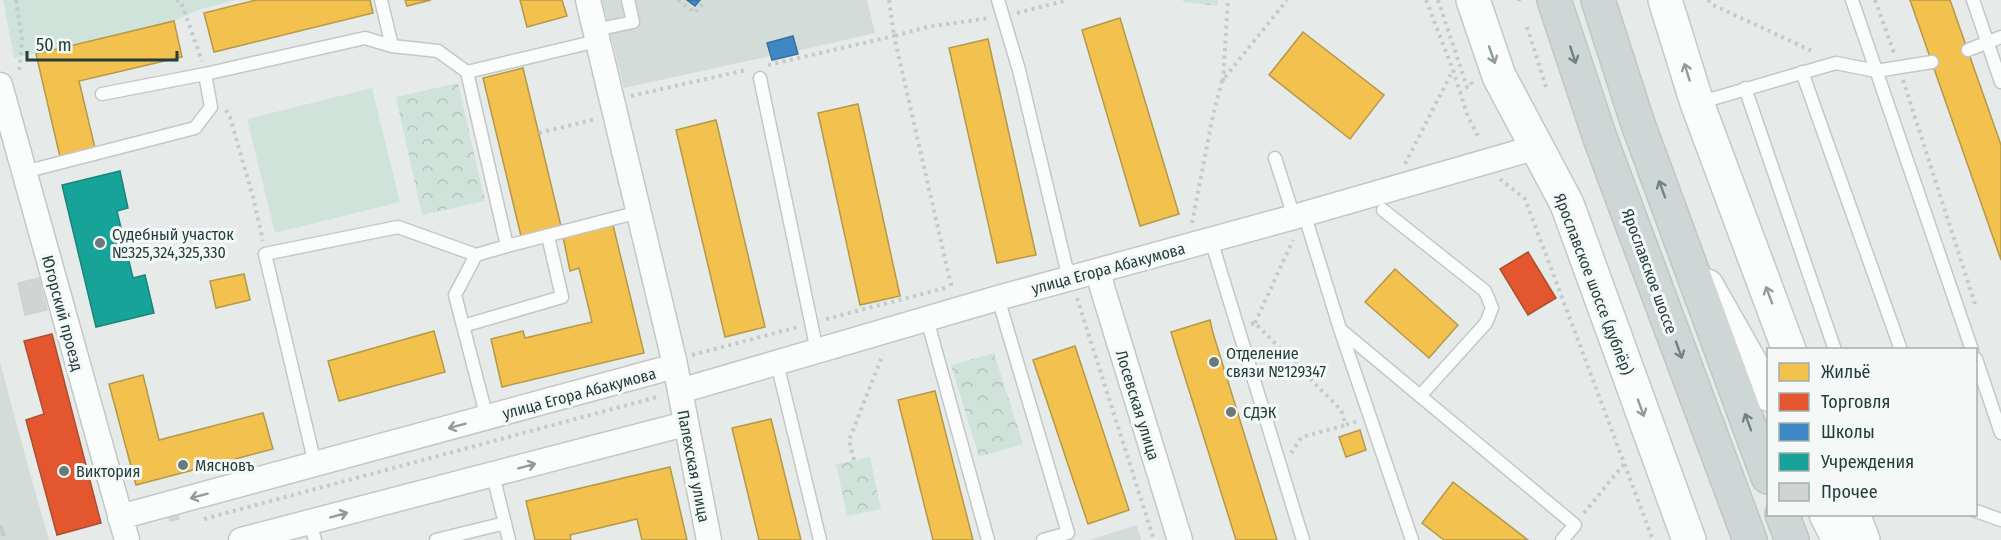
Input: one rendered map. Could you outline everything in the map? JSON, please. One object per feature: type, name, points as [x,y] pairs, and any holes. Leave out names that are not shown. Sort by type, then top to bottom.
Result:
[{"type":"main road","name":"Ярославское шоссе","points":[[1554,0],[1600,138],[1750,540]]},
{"type":"main road","points":[[1598,0],[1638,124],[1767,474]]},
{"type":"main road","points":[[1783,516],[1792,540]]},
{"type":"street","name":"улица Егора Абакумова","points":[[120,517],[675,366],[588,0]]},
{"type":"street","name":"Ярославское шоссе (дублёр)","points":[[1473,0],[1499,76],[1567,204],[1689,540]]},
{"type":"street","points":[[1665,0],[1697,103],[1788,348]]},
{"type":"street","name":"Югорский проезд","points":[[9,80],[24,172],[127,540]]},
{"type":"street","name":"улица Егора Абакумова","points":[[680,391],[998,298],[1072,287],[1099,271],[1211,240],[1298,221],[1484,150],[1537,147]]},
{"type":"street","points":[[1682,244],[1767,392]]},
{"type":"street","name":"Лосевская улица","points":[[1099,271],[1180,540]]},
{"type":"street","name":"Палехская улица","points":[[675,366],[709,540]]},
{"type":"street","points":[[241,540],[312,531],[489,476],[685,424]]},
{"type":"street","points":[[1827,516],[1839,540]]},
{"type":"street","points":[[1854,516],[1863,540]]},
{"type":"lane","points":[[381,0],[392,46]]},
{"type":"lane","points":[[467,72],[633,22],[628,0]]},
{"type":"lane","points":[[998,0],[1019,70],[1072,287]]},
{"type":"lane","points":[[1852,0],[1971,348]]},
{"type":"lane","points":[[1973,0],[2001,82]]},
{"type":"lane","points":[[102,94],[205,74],[365,38],[392,46],[438,51],[467,72],[507,246]]},
{"type":"lane","points":[[1968,50],[2001,38]]},
{"type":"lane","points":[[1697,103],[1836,63],[1876,71],[1932,62]]},
{"type":"lane","points":[[1802,72],[1900,348]]},
{"type":"lane","points":[[759,73],[817,351]]},
{"type":"lane","points":[[24,172],[195,128],[211,107],[205,74]]},
{"type":"lane","points":[[1745,88],[1834,348]]},
{"type":"lane","points":[[1275,158],[1340,329],[1412,540]]},
{"type":"lane","points":[[1383,210],[1485,291],[1492,308],[1486,323],[1420,396]]},
{"type":"lane","points":[[315,464],[265,254],[398,227],[476,255],[639,212]]},
{"type":"lane","points":[[463,326],[562,297],[548,236]]},
{"type":"lane","points":[[1211,240],[1303,540]]},
{"type":"lane","points":[[476,255],[455,296],[463,326],[480,420]]},
{"type":"lane","points":[[998,298],[1068,533],[1044,540]]},
{"type":"lane","points":[[927,319],[988,540]]},
{"type":"lane","points":[[1340,329],[1575,525],[1562,540]]},
{"type":"lane","points":[[1977,362],[2001,433]]},
{"type":"lane","points":[[777,363],[820,540]]},
{"type":"lane","points":[[489,476],[509,540]]},
{"type":"lane","points":[[1977,511],[2001,520]]},
{"type":"lane","points":[[436,540],[505,523]]},
{"type":"path","points":[[9,80],[22,39],[16,0]]},
{"type":"path","points":[[176,0],[181,2],[199,48],[205,74]]},
{"type":"path","points":[[678,0],[695,13],[705,0]]},
{"type":"path","points":[[889,0],[894,36],[958,310]]},
{"type":"path","points":[[759,73],[927,27],[1003,16],[1068,0]]},
{"type":"path","points":[[1192,223],[1222,81],[1228,0]]},
{"type":"path","points":[[1222,81],[1287,0]]},
{"type":"path","points":[[1426,0],[1454,70],[1468,117],[1484,150],[1498,178],[1525,200],[1653,540]]},
{"type":"path","points":[[1438,0],[1467,87],[1472,85],[1448,15],[1444,17]]},
{"type":"path","points":[[1708,0],[1712,4],[1836,63]]},
{"type":"path","points":[[1875,0],[1976,306]]},
{"type":"path","points":[[1527,27],[1546,87]]},
{"type":"path","points":[[538,133],[614,107],[748,69]]},
{"type":"path","points":[[1403,167],[1454,70]]},
{"type":"path","points":[[225,108],[231,117],[254,197],[265,254]]},
{"type":"path","points":[[1255,323],[1298,221]]},
{"type":"path","points":[[1072,287],[1154,540]]},
{"type":"path","points":[[1238,327],[1255,323]]},
{"type":"path","points":[[1255,323],[1341,410],[1346,425]]},
{"type":"path","points":[[854,460],[849,440],[884,352]]},
{"type":"path","points":[[1281,466],[1302,437],[1370,417]]},
{"type":"path","points":[[480,420],[489,476]]},
{"type":"path","points":[[1575,525],[1624,464]]},
{"type":"shaded area","points":[[602,0],[867,0],[875,33],[797,51],[793,36],[767,43],[771,56],[624,88]]},
{"type":"shaded area","points":[[0,362],[29,470],[49,540],[0,540]]},
{"type":"shaded area","points":[[1137,525],[1141,540],[1089,540]]},
{"type":"green space","points":[[3,0],[236,0],[201,9],[174,21],[14,58]]},
{"type":"green space","points":[[1183,0],[1218,0],[1218,6],[1183,2]]},
{"type":"green space","points":[[458,83],[485,201],[422,215],[396,97]]},
{"type":"green space","points":[[372,88],[400,202],[275,233],[247,119]]},
{"type":"green space","points":[[994,353],[1023,444],[979,457],[951,365]]},
{"type":"green space","points":[[870,457],[881,509],[847,516],[836,464]]},
{"type":"building: Жильё","points":[[256,0],[370,0],[373,13],[214,52],[204,13]]},
{"type":"building: Жильё","points":[[405,0],[431,0],[407,6]]},
{"type":"building: Жильё","points":[[520,0],[562,0],[567,16],[527,27]]},
{"type":"building: Жильё","points":[[1910,0],[1950,0],[2001,145],[2001,260]]},
{"type":"building: Жильё","points":[[1120,18],[1179,214],[1140,226],[1082,30]]},
{"type":"building: Жильё","points":[[174,21],[182,57],[79,81],[95,148],[60,157],[36,54]]},
{"type":"building: Жильё","points":[[1303,32],[1384,95],[1350,139],[1269,75]]},
{"type":"building: Жильё","points":[[988,39],[1036,255],[997,263],[949,48]]},
{"type":"building: Жильё","points":[[523,68],[561,226],[521,236],[483,78]]},
{"type":"building: Жильё","points":[[858,104],[900,296],[860,305],[818,113]]},
{"type":"building: Жильё","points":[[716,120],[765,327],[725,337],[676,130]]},
{"type":"building: Жильё","points":[[613,225],[644,353],[502,387],[491,339],[523,331],[525,338],[592,322],[579,268],[570,271],[563,237]]},
{"type":"building: Жильё","points":[[1395,269],[1458,325],[1429,358],[1365,302]]},
{"type":"building: Жильё","points":[[244,274],[250,300],[216,308],[210,281]]},
{"type":"building: Жильё","points":[[1210,320],[1277,540],[1236,540],[1177,352],[1171,332]]},
{"type":"building: Жильё","points":[[434,331],[445,372],[339,401],[328,361]]},
{"type":"building: Жильё","points":[[1075,346],[1129,510],[1088,524],[1033,360]]},
{"type":"building: Жильё","points":[[143,375],[159,440],[263,413],[273,449],[136,485],[109,384]]},
{"type":"building: Жильё","points":[[935,391],[973,540],[933,540],[898,400]]},
{"type":"building: Жильё","points":[[771,419],[801,540],[759,540],[732,428]]},
{"type":"building: Жильё","points":[[1360,430],[1366,450],[1346,457],[1339,437]]},
{"type":"building: Жильё","points":[[670,467],[687,540],[642,540],[637,519],[570,535],[571,540],[535,540],[526,501]]},
{"type":"building: Жильё","points":[[1453,482],[1528,540],[1444,540],[1422,523]]},
{"type":"building: Торговля","points":[[1528,252],[1556,298],[1528,315],[1500,269]]},
{"type":"building: Торговля","name":"Виктория","points":[[52,334],[101,523],[57,535],[26,420],[44,414],[24,341]]},
{"type":"building: Школы","points":[[687,0],[700,0],[695,6]]},
{"type":"building: Школы","points":[[793,36],[798,54],[772,60],[767,43]]},
{"type":"building: Учреждения","name":"Судебный участок №325,324,325,330","points":[[120,171],[128,208],[117,211],[133,278],[145,275],[154,313],[96,327],[62,185]]},
{"type":"building: Прочее","points":[[39,278],[47,310],[25,315],[18,283]]},
{"type":"building: Прочее","points":[[177,513],[179,519],[170,521],[169,515]]},
{"type":"railway","points":[[0,525],[5,540]]},
{"type":"place","name":"Судебный участок №325,324,325,330","points":[[100,243]]},
{"type":"place","name":"Отделение связи №129347","points":[[1214,362]]},
{"type":"place","name":"СДЭК","points":[[1231,412]]},
{"type":"place","name":"Мясновъ","points":[[183,465]]},
{"type":"place","name":"Виктория","points":[[64,471]]}]
